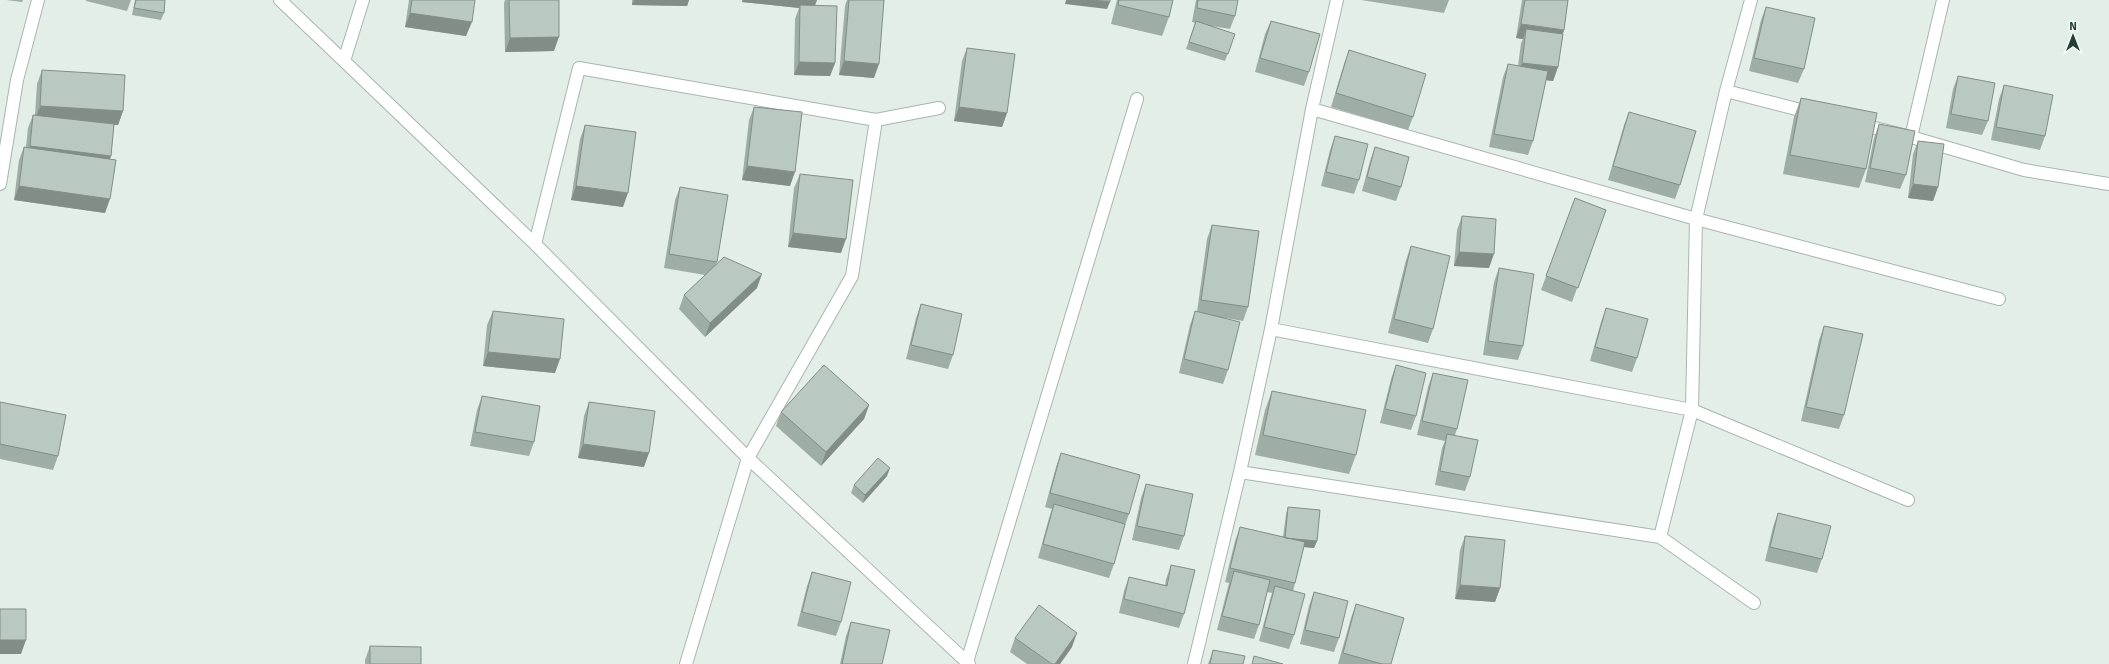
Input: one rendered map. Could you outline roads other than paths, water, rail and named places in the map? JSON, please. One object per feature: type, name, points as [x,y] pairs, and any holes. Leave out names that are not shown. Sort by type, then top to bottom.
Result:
[{"type":"street","points":[[0,184],[17,80],[38,0]]},
{"type":"street","points":[[280,0],[535,244],[748,458],[968,663],[1137,99]]},
{"type":"street","points":[[344,61],[363,0]]},
{"type":"street","points":[[1194,664],[1240,472],[1271,329],[1312,109],[1337,0]]},
{"type":"street","points":[[1660,537],[1692,410],[1696,218],[1726,92],[1751,0]]},
{"type":"street","points":[[1912,137],[1944,0]]},
{"type":"street","points":[[535,244],[580,68],[876,120],[939,108]]},
{"type":"street","points":[[1726,92],[1826,116]]},
{"type":"street","points":[[1312,109],[1696,218],[1999,298]]},
{"type":"street","points":[[686,664],[748,458],[852,276],[876,120]]},
{"type":"street","points":[[1850,122],[1912,137],[2024,170],[2109,184]]},
{"type":"street","points":[[1271,329],[1692,410],[1908,500]]},
{"type":"street","points":[[1240,472],[1660,537],[1754,603]]}]
